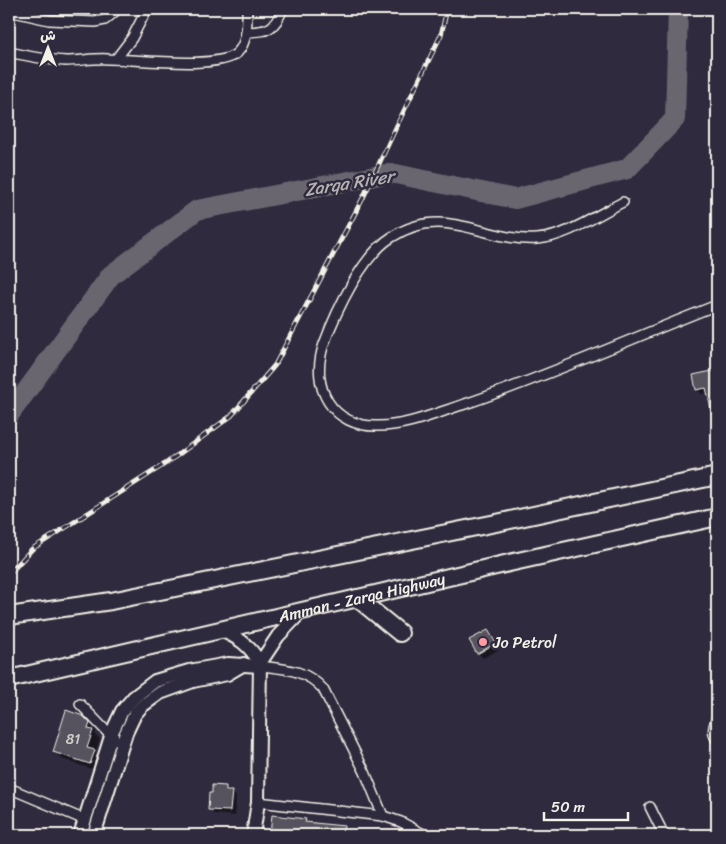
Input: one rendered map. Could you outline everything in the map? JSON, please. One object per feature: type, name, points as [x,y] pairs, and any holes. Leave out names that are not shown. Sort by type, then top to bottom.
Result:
[{"type":"highway","points":[[9,616],[130,598],[717,476]]},
{"type":"highway","name":"Amman - Zarqa Highway","points":[[9,679],[717,517]]},
{"type":"highway","points":[[358,598],[400,634]]},
{"type":"street","points":[[9,11],[49,20],[95,22],[105,20],[118,9]]},
{"type":"street","points":[[116,59],[132,38],[147,9]]},
{"type":"street","points":[[9,52],[67,61],[116,59],[186,62],[221,61],[230,58],[238,52],[246,32],[247,9]]},
{"type":"street","points":[[246,32],[270,29],[277,22],[283,9]]},
{"type":"street","points":[[623,202],[562,233],[550,237],[524,239],[442,222],[424,223],[407,228],[391,237],[377,249],[354,281],[334,319],[320,356],[319,374],[323,392],[333,408],[347,419],[364,426],[400,424],[507,390],[717,305]]},
{"type":"street","points":[[253,835],[258,802],[260,664],[278,636],[300,612]]},
{"type":"street","points":[[218,630],[247,644],[260,664]]},
{"type":"street","points":[[80,835],[111,736],[117,720],[128,704],[140,691],[155,681],[233,663],[260,664],[290,670],[307,675],[316,681],[323,689],[365,772],[383,816]]},
{"type":"street","points":[[94,835],[130,723],[135,714],[150,698],[176,686],[232,672],[244,664]]},
{"type":"street","points":[[80,704],[111,736],[123,744]]},
{"type":"street","points":[[717,717],[713,733],[717,740]]},
{"type":"street","points":[[9,788],[85,820]]},
{"type":"street","points":[[258,802],[383,816],[400,822],[425,835]]},
{"type":"street","points":[[650,807],[664,835]]},
{"type":"building","points":[[717,370],[717,421],[714,422],[706,388],[696,390],[693,375]]},
{"type":"building","name":"Jo Petrol","points":[[488,630],[496,643],[477,654],[469,640]]},
{"type":"building","points":[[66,710],[83,716],[90,723],[88,729],[93,730],[87,748],[95,750],[90,764],[53,752]]},
{"type":"building","points":[[212,785],[226,786],[226,791],[232,791],[230,811],[208,810],[209,793],[212,793]]},
{"type":"building","points":[[272,815],[306,819],[305,822],[344,826],[343,835],[270,835]]},
{"type":"waterway","name":"Zarqa River","points":[[9,415],[111,275],[197,210],[391,173],[515,199],[627,169],[675,119],[678,9]]},
{"type":"railway","points":[[9,574],[32,549],[168,462],[231,416],[275,365],[363,198],[441,35],[447,9]]},
{"type":"place","name":"Jo Petrol","points":[[483,642]]}]
